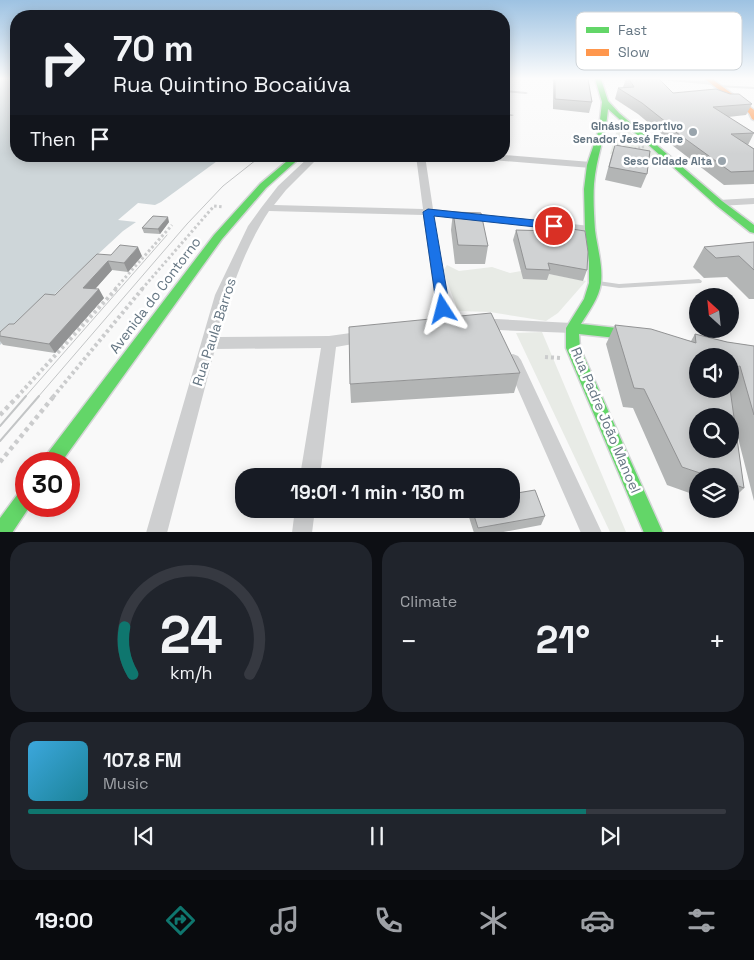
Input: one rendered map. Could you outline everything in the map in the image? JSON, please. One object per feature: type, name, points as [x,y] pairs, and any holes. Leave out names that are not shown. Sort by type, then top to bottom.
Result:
[{"type":"main road","name":"Rua Padre João Manoel","points":[[605,104],[603,129],[591,165],[589,190],[590,229],[595,262],[595,283],[590,299],[572,328],[573,348],[654,532]]},
{"type":"main road","points":[[607,104],[719,203],[754,230]]},
{"type":"main road","points":[[746,104],[754,118]]},
{"type":"main road","name":"Avenida do Contorno","points":[[59,452],[206,252],[247,202],[291,162]]},
{"type":"main road","points":[[572,328],[649,337]]},
{"type":"main road","points":[[1,532],[15,512]]},
{"type":"street","points":[[510,158],[591,165]]},
{"type":"street","name":"Rua Paula Barros","points":[[156,532],[222,295],[254,226],[282,188],[310,162]]},
{"type":"street","points":[[421,162],[446,328]]},
{"type":"street","points":[[719,203],[754,201]]},
{"type":"street","points":[[266,208],[428,212],[590,229]]},
{"type":"street","points":[[496,324],[592,532]]},
{"type":"street","points":[[427,330],[496,324],[572,328]]},
{"type":"street","points":[[208,343],[329,342],[380,335]]},
{"type":"street","points":[[311,468],[329,342]]},
{"type":"street","points":[[302,532],[304,518]]},
{"type":"lane","points":[[595,283],[619,286],[699,281]]},
{"type":"path","points":[[614,151],[616,140],[625,138],[638,141],[643,147],[643,153]]},
{"type":"path","points":[[615,144],[631,150],[640,150],[643,147]]},
{"type":"path","points":[[622,153],[631,155]]},
{"type":"path","points":[[0,462],[185,239],[214,206],[224,207]]},
{"type":"path","points":[[0,415],[172,225]]},
{"type":"shaded area","points":[[0,104],[10,104],[10,162],[216,162],[161,202],[155,205],[138,203],[118,220],[136,222],[123,231],[0,345]]},
{"type":"shaded area","points":[[619,123],[670,165],[610,154]]},
{"type":"shaded area","points":[[447,265],[459,271],[492,267],[510,273],[521,271],[586,281],[558,313],[546,321],[490,312],[458,311],[443,271]]},
{"type":"shaded area","points":[[542,332],[626,532],[610,532],[516,333]]},
{"type":"building","points":[[643,104],[752,104],[713,107],[754,133],[731,134],[754,149],[754,171],[731,172],[673,130],[676,130]]},
{"type":"building","points":[[615,145],[650,151],[647,174],[609,167]]},
{"type":"building","points":[[453,212],[481,213],[488,246],[458,245]]},
{"type":"building","points":[[153,216],[168,217],[158,229],[142,228]]},
{"type":"building","points":[[552,226],[585,231],[588,252],[587,270],[548,263],[550,270],[526,269],[516,230],[552,231]]},
{"type":"building","points":[[754,242],[754,270],[739,256],[716,258],[704,247]]},
{"type":"building","points":[[120,245],[138,247],[124,263],[108,261],[83,288],[99,289],[49,344],[0,336],[0,332],[9,324],[14,324],[45,294],[55,295],[97,254],[111,255]]},
{"type":"building","points":[[491,313],[520,373],[350,384],[349,327]]},
{"type":"building","points":[[615,325],[651,329],[696,343],[695,338],[711,338],[754,346],[754,415],[739,366],[739,348],[689,348],[689,398],[731,398],[733,408],[689,408],[689,458],[739,458],[739,453],[744,488],[739,486],[739,468],[689,469],[682,467],[644,389],[634,388]]},
{"type":"building","points":[[535,490],[545,516],[478,528],[475,518],[520,518],[520,492]]},
{"type":"tram line","points":[[38,397],[187,224],[223,186],[253,162]]},
{"type":"tram line","points":[[25,397],[167,235]]},
{"type":"tram line","points":[[0,426],[26,396]]},
{"type":"tram line","points":[[0,441],[39,396]]},
{"type":"traffic: fast","points":[[605,104],[603,129],[591,165],[589,189],[590,229],[595,262],[595,283],[590,299],[572,328],[573,348],[654,532]]},
{"type":"traffic: fast","points":[[607,104],[719,203],[754,230]]},
{"type":"traffic: fast","points":[[59,452],[218,237],[263,186],[291,162]]},
{"type":"traffic: fast","points":[[572,328],[635,335]]},
{"type":"traffic: fast","points":[[2,532],[15,513]]},
{"type":"traffic: slow","points":[[741,104],[752,112],[754,118]]},
{"type":"place","name":"Ginásio Esportivo Senador Jessé Freire","points":[[693,132]]},
{"type":"place","name":"Sesc Cidade Alta","points":[[722,161]]},
{"type":"route","points":[[443,309],[428,212],[554,226]]}]
